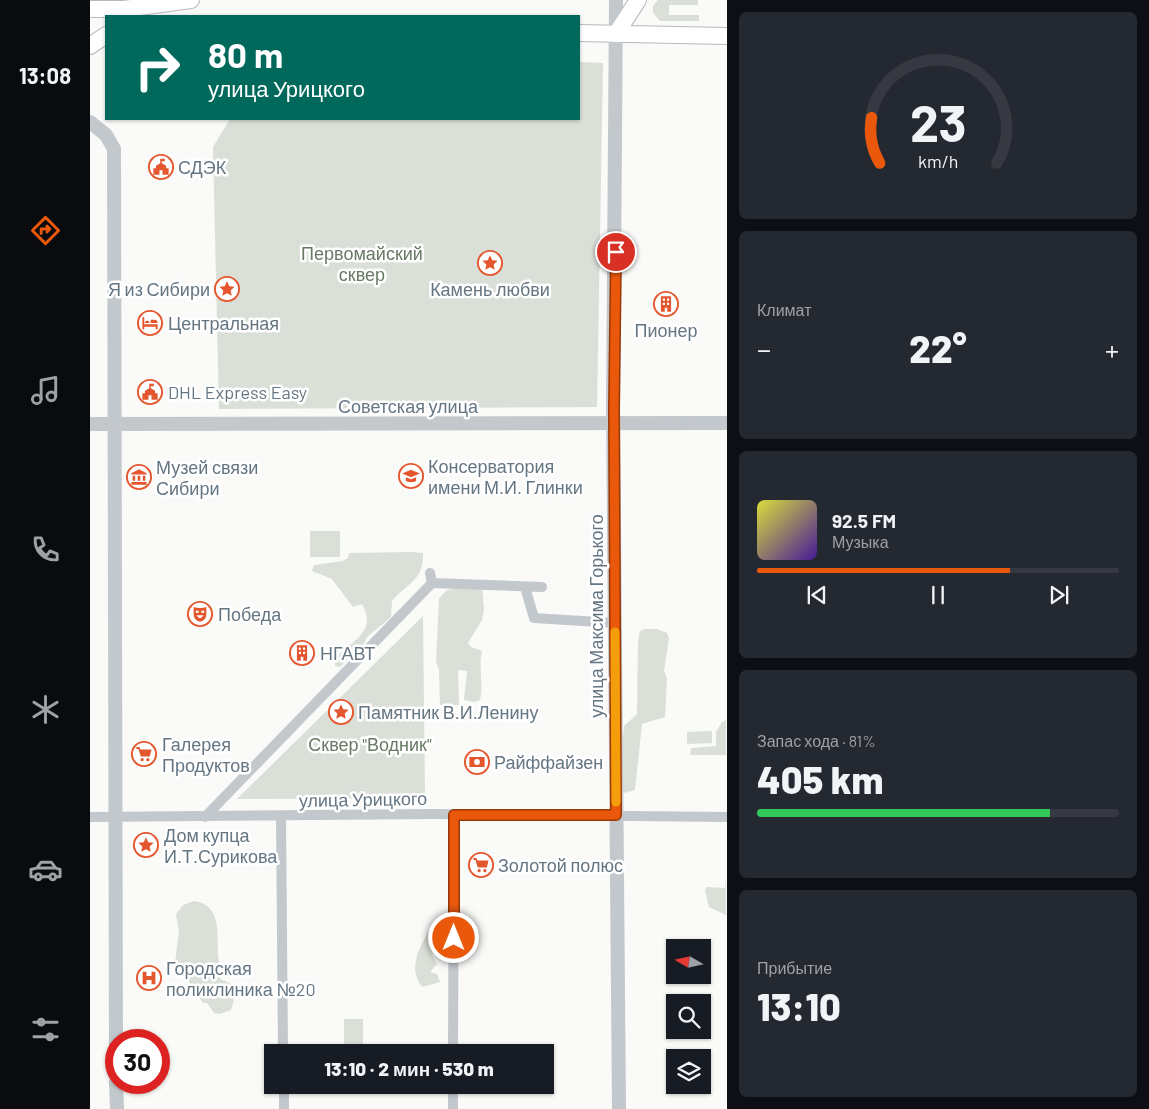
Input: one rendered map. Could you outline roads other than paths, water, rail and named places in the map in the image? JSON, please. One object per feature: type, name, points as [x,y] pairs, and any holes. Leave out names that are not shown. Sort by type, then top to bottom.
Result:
[{"type":"main road","points":[[90,9],[124,9],[191,0]]},
{"type":"main road","points":[[616,34],[638,0]]},
{"type":"main road","points":[[90,32],[105,34]]},
{"type":"main road","points":[[580,33],[726,36]]},
{"type":"main road","points":[[90,46],[105,35]]},
{"type":"street","name":"улица Максима Горького","points":[[616,0],[614,424],[619,1109]]},
{"type":"street","points":[[90,122],[112,142],[114,150],[116,1029]]},
{"type":"street","name":"Советская улица","points":[[90,424],[726,423]]},
{"type":"street","points":[[205,817],[431,578],[542,587]]},
{"type":"street","points":[[525,587],[534,618],[615,623]]},
{"type":"street","points":[[453,1044],[454,815]]},
{"type":"street","name":"улица Урицкого","points":[[90,817],[454,815],[726,817]]},
{"type":"street","points":[[281,816],[283,1044]]},
{"type":"street","points":[[116,1094],[117,1109]]},
{"type":"street","points":[[284,1094],[284,1109]]},
{"type":"street","points":[[453,1094],[453,1109]]},
{"type":"place","name":"СДЭК","points":[[161,167]]},
{"type":"place","name":"Камень любви","points":[[490,263]]},
{"type":"place","name":"Я из Сибири","points":[[227,289]]},
{"type":"place","name":"Пионер","points":[[666,304]]},
{"type":"place","name":"Центральная","points":[[150,323]]},
{"type":"place","name":"DHL Express Easy","points":[[150,392]]},
{"type":"place","name":"Консерватория имени М.И. Глинки","points":[[411,476]]},
{"type":"place","name":"Музей связи Сибири","points":[[139,477]]},
{"type":"place","name":"Победа","points":[[200,614]]},
{"type":"place","name":"НГАВТ","points":[[302,653]]},
{"type":"place","name":"Памятник В.И.Ленину","points":[[341,712]]},
{"type":"place","name":"Галерея Продуктов","points":[[144,754]]},
{"type":"place","name":"Райффайзен","points":[[477,762]]},
{"type":"place","name":"Дом купца И.Т.Сурикова","points":[[146,845]]},
{"type":"place","name":"Золотой полюс","points":[[481,865]]},
{"type":"place","name":"Городская поликлиника №20","points":[[149,978]]},
{"type":"park label","name":"Первомайский сквер","points":[[362,263]]},
{"type":"park label","name":"Сквер \"Водник\"","points":[[370,744]]}]
